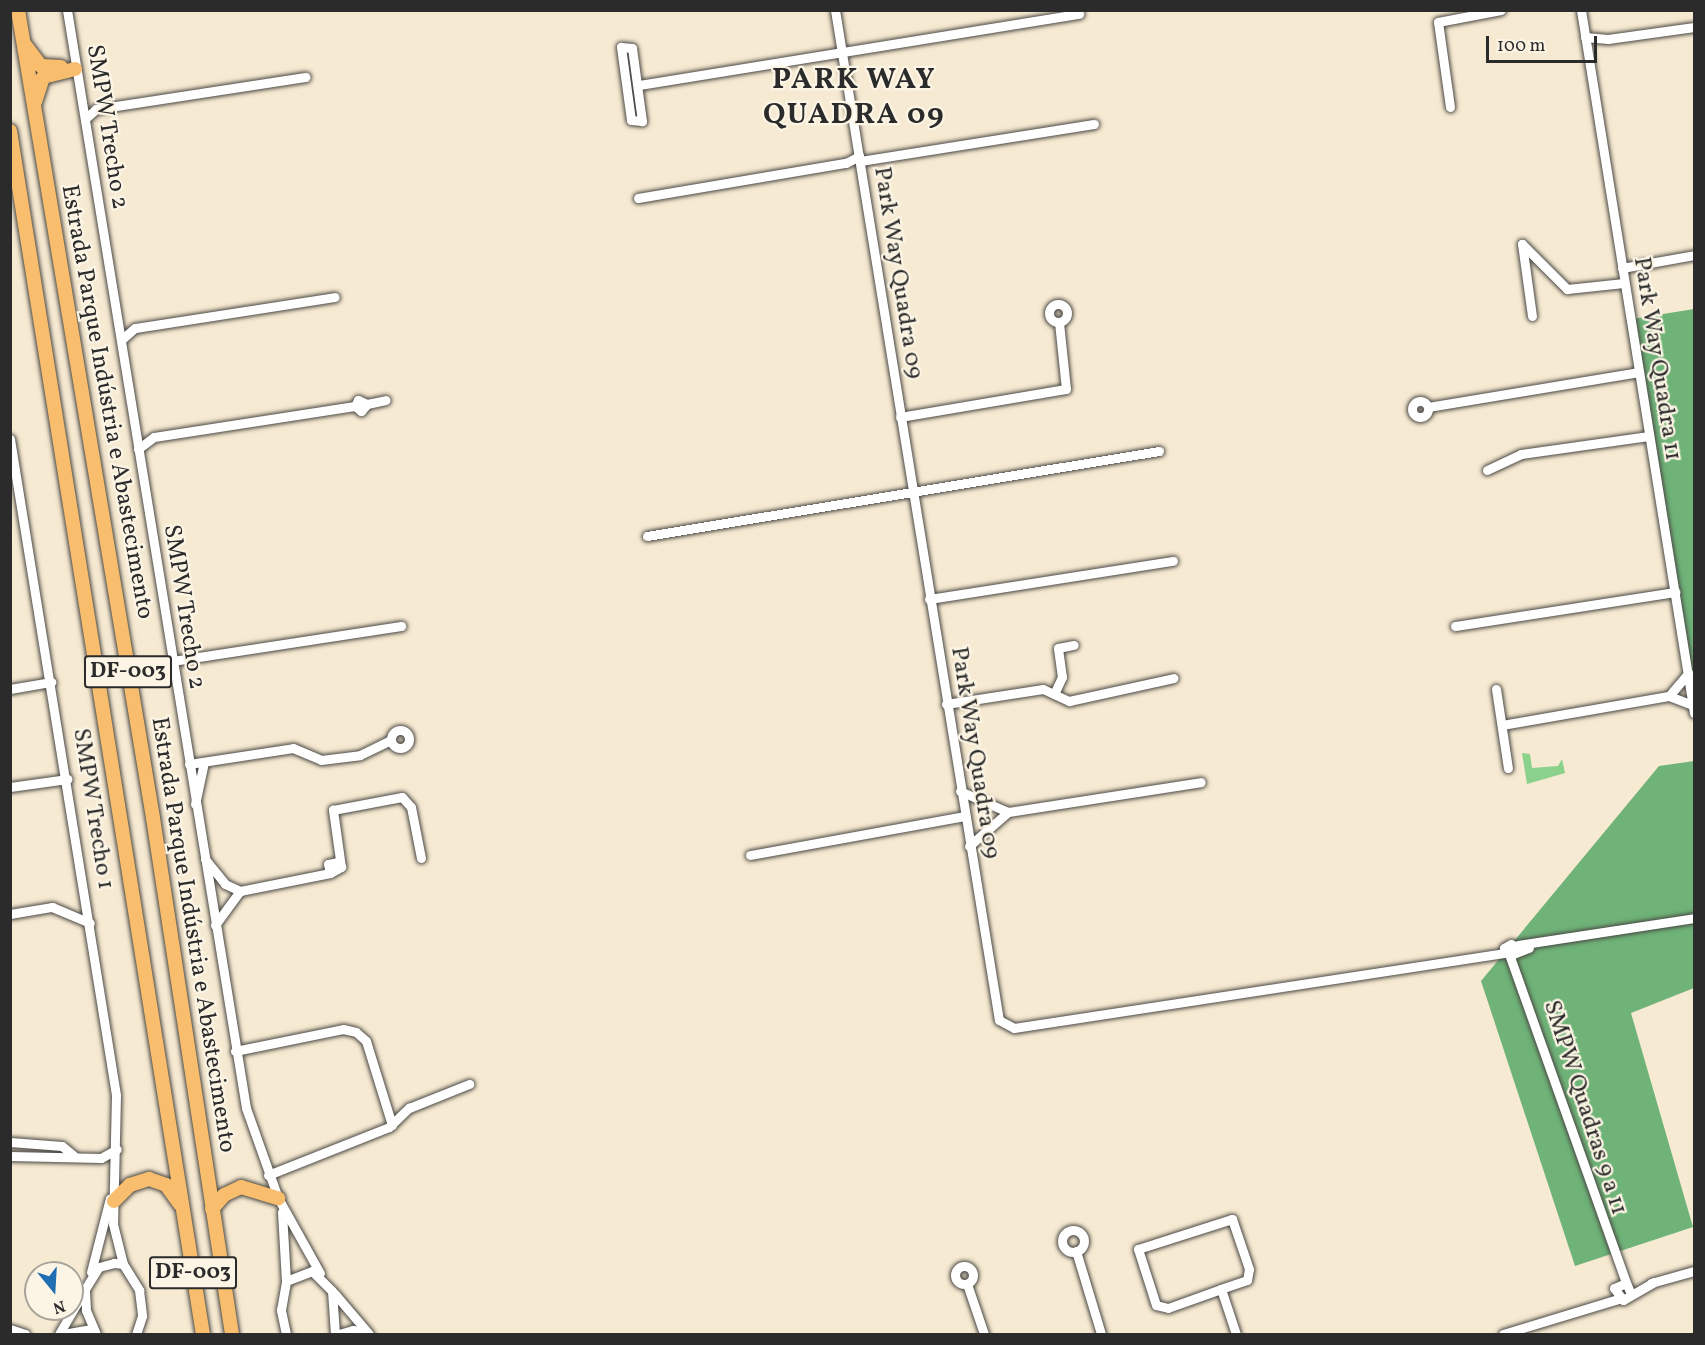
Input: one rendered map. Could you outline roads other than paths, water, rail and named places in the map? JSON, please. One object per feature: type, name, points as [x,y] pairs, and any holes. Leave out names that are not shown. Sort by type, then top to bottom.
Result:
[{"type":"highway","name":"Estrada Parque Indústria e Abastecimento","points":[[18,10],[153,818],[232,1335]]},
{"type":"highway","points":[[23,42],[44,68],[75,67]]},
{"type":"highway","points":[[34,110],[43,77],[75,67]]},
{"type":"highway","name":"Estrada Parque Indústria e Abastecimento","points":[[10,131],[203,1335]]},
{"type":"highway","points":[[114,1194],[130,1185],[149,1179],[166,1185],[184,1212]]},
{"type":"highway","points":[[212,1209],[241,1187],[279,1201]]},
{"type":"street","name":"Park Way Quadra 09","points":[[835,10],[997,1016],[1011,1028],[1513,950]]},
{"type":"street","points":[[1450,107],[1438,22],[1501,10]]},
{"type":"street","name":"Park Way Quadra 11","points":[[1581,10],[1694,709]]},
{"type":"street","name":"SMPW Trecho 2","points":[[68,11],[75,67],[235,1052],[246,1108],[279,1201]]},
{"type":"street","points":[[639,85],[842,49],[1079,14]]},
{"type":"street","points":[[1585,37],[1608,39],[1695,27]]},
{"type":"street","points":[[1587,52],[1608,39]]},
{"type":"street","points":[[621,47],[632,48],[639,85],[645,119],[633,122],[621,47]]},
{"type":"street","points":[[85,118],[96,109],[306,77]]},
{"type":"street","points":[[82,102],[96,109]]},
{"type":"street","points":[[638,198],[1094,124]]},
{"type":"street","points":[[1532,316],[1522,244],[1567,289],[1624,283]]},
{"type":"street","points":[[1622,268],[1695,255]]},
{"type":"street","points":[[118,322],[135,328],[335,297]]},
{"type":"street","points":[[900,417],[1066,389],[1059,322]]},
{"type":"street","points":[[121,340],[135,328]]},
{"type":"street","points":[[1428,407],[1639,372]]},
{"type":"street","points":[[136,434],[152,438],[355,406],[364,411],[367,404],[386,400]]},
{"type":"street","points":[[1487,470],[1521,454],[1649,436]]},
{"type":"street","points":[[138,449],[152,438]]},
{"type":"street","name":"SMPW Trecho 1","points":[[10,439],[14,486],[51,682],[116,1095],[117,1149],[114,1194]]},
{"type":"street","points":[[647,536],[912,490],[1159,451]]},
{"type":"street","points":[[929,599],[1173,561]]},
{"type":"street","points":[[1455,626],[1675,592]]},
{"type":"street","points":[[172,662],[401,626]]},
{"type":"street","points":[[1054,694],[1062,677],[1058,648],[1074,645]]},
{"type":"street","points":[[1668,696],[1688,673]]},
{"type":"street","points":[[946,704],[1035,689],[1069,701],[1174,678]]},
{"type":"street","points":[[10,689],[51,682]]},
{"type":"street","points":[[1496,689],[1508,768]]},
{"type":"street","points":[[1502,725],[1668,696],[1694,709]]},
{"type":"street","points":[[189,764],[293,748],[318,761],[360,755],[391,740]]},
{"type":"street","points":[[195,804],[204,762]]},
{"type":"street","points":[[10,788],[67,778]]},
{"type":"street","points":[[960,791],[989,806],[1008,812],[1201,782]]},
{"type":"street","points":[[204,857],[225,884],[240,891],[330,873],[328,864],[338,862],[333,810],[402,797],[411,807],[421,858]]},
{"type":"street","points":[[989,806],[991,824]]},
{"type":"street","points":[[969,846],[991,824],[1008,812]]},
{"type":"street","points":[[750,855],[964,816]]},
{"type":"street","points":[[215,925],[240,891]]},
{"type":"street","points":[[10,914],[52,907],[90,923]]},
{"type":"street","points":[[1513,950],[1695,918]]},
{"type":"street","name":"SMPW Quadras 9 a 11","points":[[1513,950],[1612,1255],[1631,1294]]},
{"type":"street","points":[[235,1052],[343,1029],[356,1032],[366,1041],[392,1125]]},
{"type":"street","points":[[268,1175],[392,1125],[409,1108],[468,1084]]},
{"type":"street","points":[[10,1142],[52,1145],[74,1156]]},
{"type":"street","points":[[51,1159],[52,1145]]},
{"type":"street","points":[[10,1156],[51,1159],[74,1156],[101,1158],[117,1149]]},
{"type":"street","points":[[101,1158],[115,1175]]},
{"type":"street","points":[[114,1194],[113,1236],[123,1264],[140,1290],[138,1333]]},
{"type":"street","points":[[61,1335],[86,1288],[114,1194]]},
{"type":"street","points":[[279,1201],[320,1273],[368,1335]]},
{"type":"street","points":[[279,1201],[288,1251],[281,1310],[286,1335]]},
{"type":"street","points":[[1228,1217],[1250,1276],[1221,1289],[1168,1308],[1156,1305],[1138,1249],[1228,1217]]},
{"type":"street","points":[[1076,1251],[1101,1335]]},
{"type":"street","name":"SMPW Quadras 9 a 11","points":[[1612,1255],[1615,1292]]},
{"type":"street","points":[[91,1274],[106,1264],[123,1264]]},
{"type":"street","points":[[286,1281],[302,1271],[320,1273]]},
{"type":"street","points":[[1615,1292],[1631,1294],[1654,1282],[1695,1271]]},
{"type":"street","points":[[1503,1335],[1592,1305],[1627,1283],[1654,1282]]},
{"type":"street","points":[[967,1284],[984,1335]]},
{"type":"street","points":[[61,1335],[94,1332],[86,1288]]},
{"type":"street","points":[[1221,1289],[1236,1335]]},
{"type":"street","points":[[332,1291],[337,1335],[353,1330],[368,1335]]},
{"type":"street","points":[[12,1326],[25,1335]]},
{"type":"district","name":"PARK WAY QUADRA 09","points":[[854,97]]}]
